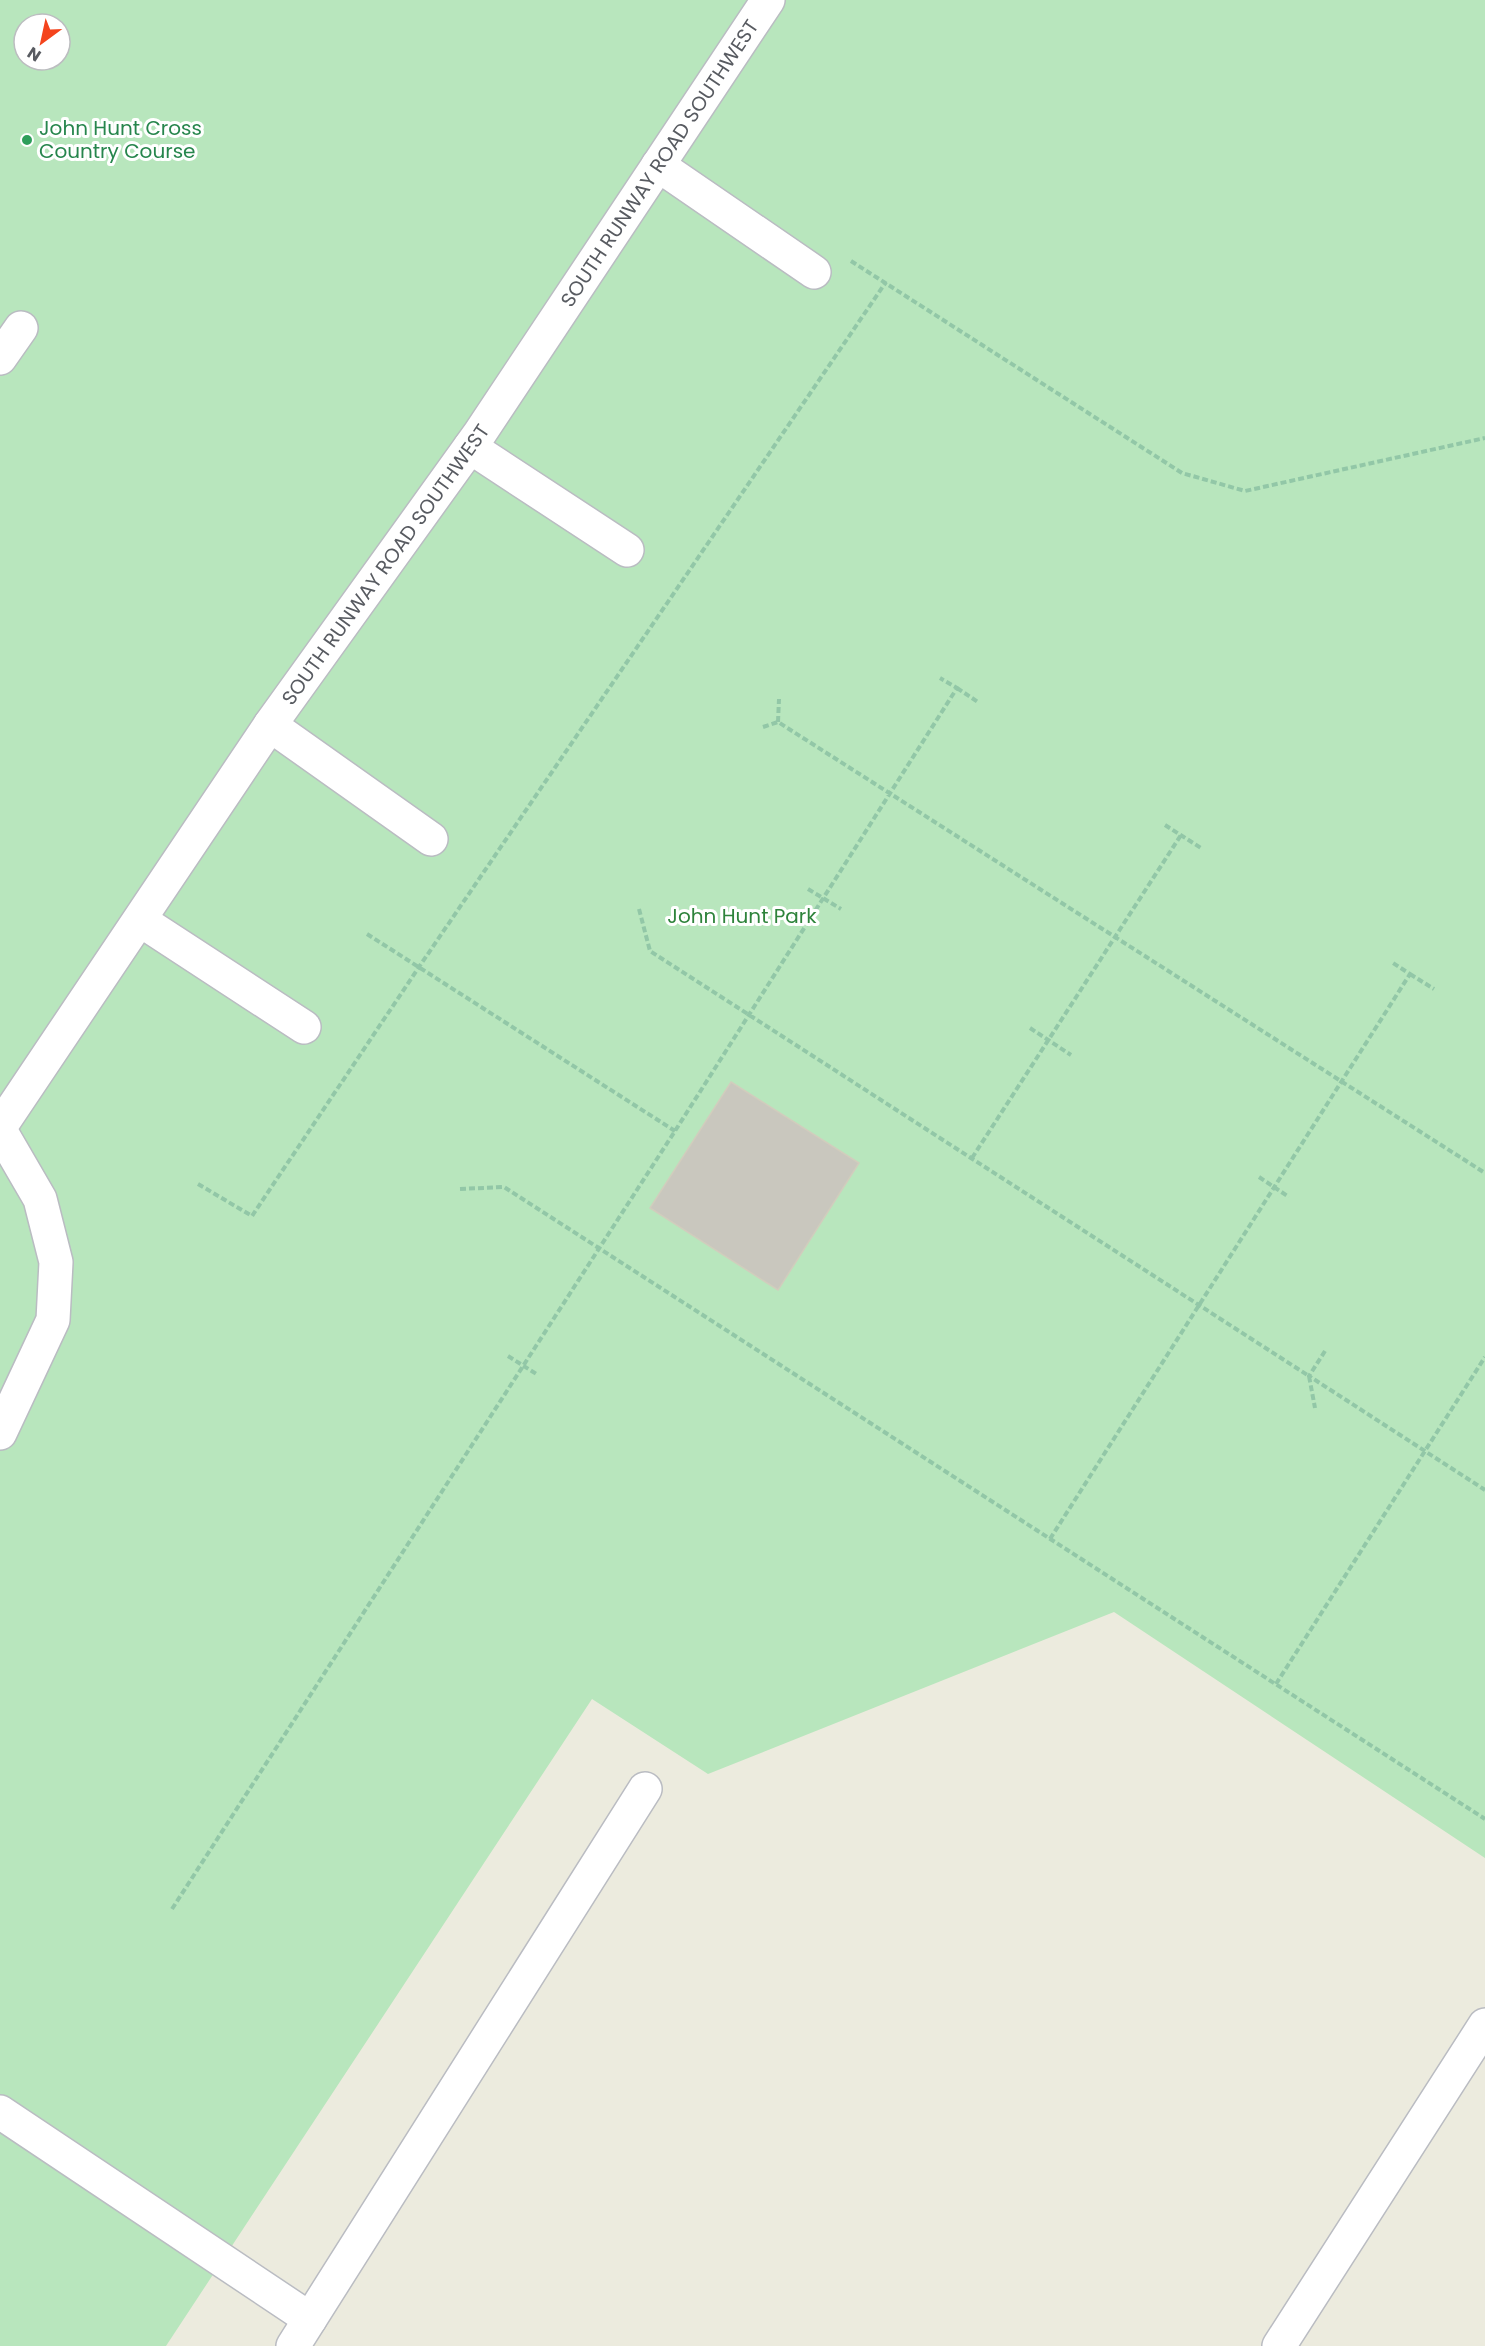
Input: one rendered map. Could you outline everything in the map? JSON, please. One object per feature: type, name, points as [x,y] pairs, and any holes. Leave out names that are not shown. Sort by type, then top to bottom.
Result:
[{"type":"street","name":"SOUTH RUNWAY ROAD SOUTHWEST","points":[[0,1129],[270,725],[470,447],[768,0]]},
{"type":"street","points":[[658,165],[814,272]]},
{"type":"street","points":[[0,358],[21,328]]},
{"type":"street","points":[[470,447],[627,550]]},
{"type":"street","points":[[270,725],[431,839]]},
{"type":"street","points":[[140,920],[304,1027]]},
{"type":"street","points":[[0,1129],[40,1199],[56,1262],[53,1320],[0,1432]]},
{"type":"street","points":[[0,2112],[302,2333],[645,1790]]},
{"type":"street","points":[[1279,2346],[1485,2025]]},
{"type":"path","points":[[849,260],[1182,473],[1245,490],[1485,438]]},
{"type":"path","points":[[198,1184],[252,1215],[886,282]]},
{"type":"path","points":[[940,678],[978,702]]},
{"type":"path","points":[[172,1909],[675,1131],[957,688]]},
{"type":"path","points":[[778,722],[779,699]]},
{"type":"path","points":[[778,722],[1485,1173]]},
{"type":"path","points":[[763,727],[778,722]]},
{"type":"path","points":[[1165,825],[1201,848]]},
{"type":"path","points":[[972,1158],[1181,835]]},
{"type":"path","points":[[808,889],[841,909]]},
{"type":"path","points":[[639,909],[650,951],[1485,1490]]},
{"type":"path","points":[[367,934],[675,1131]]},
{"type":"path","points":[[1393,963],[1434,989]]},
{"type":"path","points":[[1050,1539],[1410,974]]},
{"type":"path","points":[[1030,1028],[1071,1055]]},
{"type":"path","points":[[1258,1177],[1288,1197]]},
{"type":"path","points":[[459,1189],[504,1187],[1485,1819]]},
{"type":"path","points":[[1315,1408],[1309,1376],[1324,1351]]},
{"type":"path","points":[[508,1356],[538,1375]]},
{"type":"path","points":[[1276,1684],[1485,1357]]},
{"type":"green space","name":"John Hunt Park","points":[[0,0],[1485,0],[1485,1858],[1114,1612],[708,1774],[592,1699],[166,2346],[0,2346]]},
{"type":"building","points":[[731,1082],[859,1163],[778,1290],[650,1208]]},
{"type":"place","name":"John Hunt Cross Country Course","points":[[27,140]]}]
